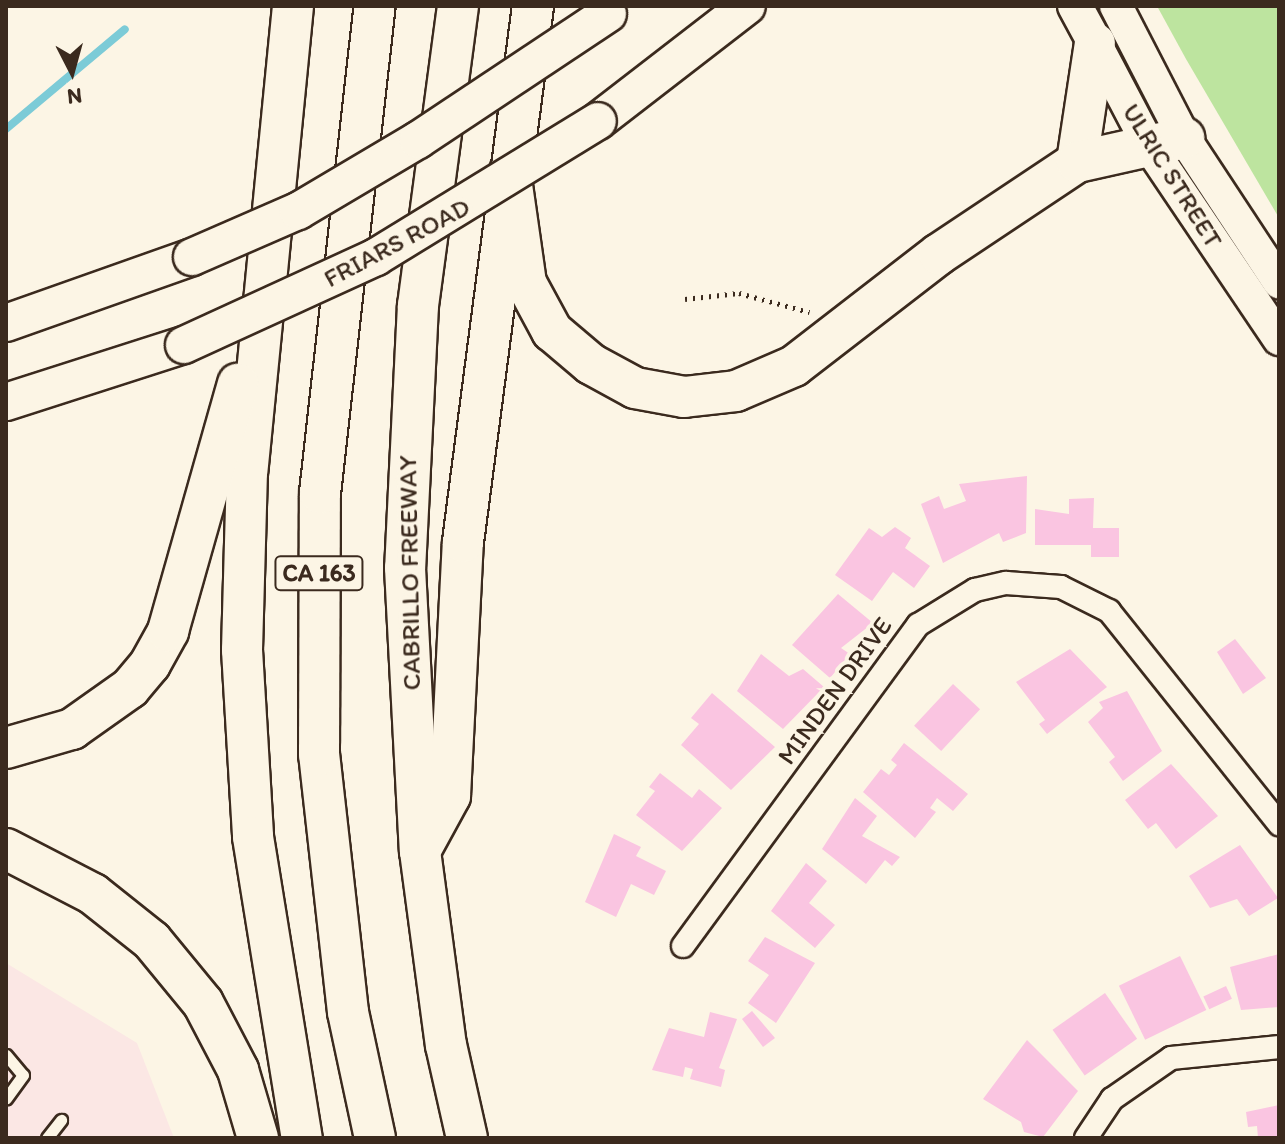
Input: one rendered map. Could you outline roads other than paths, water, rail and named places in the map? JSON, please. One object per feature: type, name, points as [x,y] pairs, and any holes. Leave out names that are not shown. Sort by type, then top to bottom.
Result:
[{"type":"highway","points":[[293,6],[247,471],[242,650],[253,837],[302,1138]]},
{"type":"highway","name":"CA 163","points":[[375,6],[320,493],[319,709],[348,1012],[375,1138]]},
{"type":"highway","name":"CABRILLO FREEWAY","points":[[458,6],[418,305],[405,472],[420,851],[446,1045],[467,1138]]},
{"type":"highway","points":[[420,851],[450,796],[463,542],[533,6]]},
{"type":"highway","name":"FRIARS ROAD","points":[[6,402],[184,345],[376,257],[598,121],[747,6]]},
{"type":"highway","points":[[6,323],[192,257],[298,211],[418,140],[613,10]]},
{"type":"highway","points":[[1077,162],[1095,43]]},
{"type":"highway","points":[[510,171],[526,283],[552,331],[591,364],[635,388],[684,397],[736,391],[794,366],[939,254],[1077,162],[1166,142]]},
{"type":"highway","points":[[6,748],[72,729],[130,688],[150,664],[168,631],[266,292]]},
{"type":"highway","points":[[6,849],[93,894],[152,941],[203,1003],[238,1070],[258,1138]]},
{"type":"main road","name":"ULRIC STREET","points":[[1075,6],[1095,43],[1166,142],[1279,282]]},
{"type":"main road","name":"ULRIC STREET","points":[[1116,6],[1166,142],[1279,339]]},
{"type":"street","name":"MINDEN DRIVE","points":[[683,946],[918,625],[975,590],[1006,583],[1061,587],[1109,611],[1279,824]]},
{"type":"street","points":[[1086,1138],[1112,1099],[1171,1058],[1279,1047]]},
{"type":"lane","points":[[6,1055],[23,1075],[6,1098]]},
{"type":"lane","points":[[47,1138],[61,1120]]},
{"type":"waterway","points":[[6,129],[125,29]]}]
